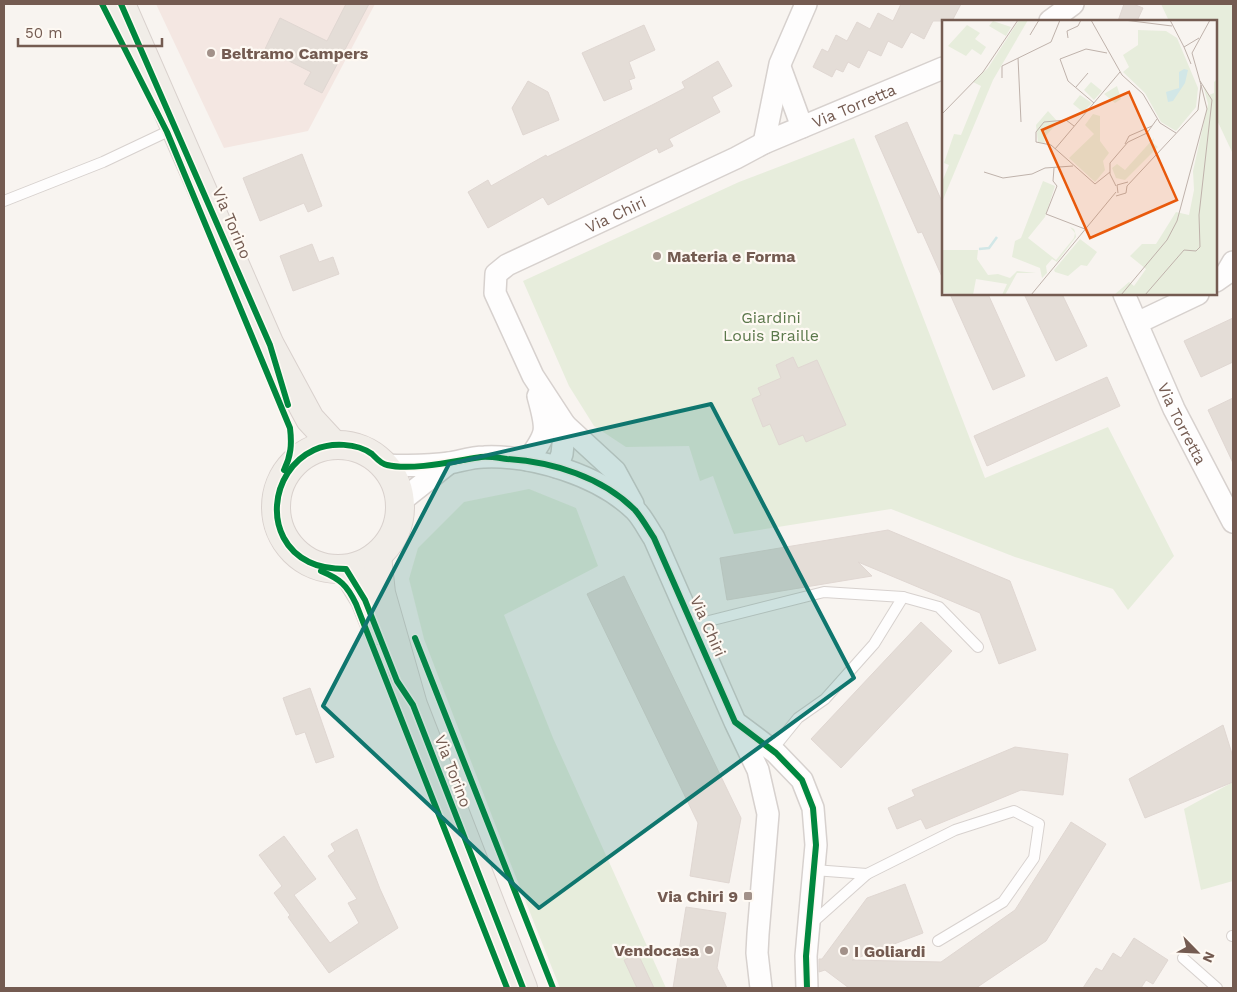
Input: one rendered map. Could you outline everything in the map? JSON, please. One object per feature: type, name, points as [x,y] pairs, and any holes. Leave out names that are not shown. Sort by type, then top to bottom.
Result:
[{"type":"main road","name":"Via Torino","points":[[121,4],[270,345],[310,419],[334,445]]},
{"type":"main road","name":"Via Torino","points":[[270,345],[298,434],[299,459]]},
{"type":"main road","points":[[334,445],[353,446],[362,449],[385,465],[396,482],[401,502],[401,514],[395,532],[386,548],[362,565],[346,569],[329,569],[307,562],[286,541],[279,527],[276,512],[277,497],[281,483],[288,470],[299,459],[315,449],[334,445]]},
{"type":"main road","name":"Via Torino","points":[[377,556],[382,593],[413,705],[523,988]]},
{"type":"main road","name":"Via Torino","points":[[346,569],[365,600],[397,681],[413,705]]},
{"type":"street","points":[[764,143],[780,64],[806,4]]},
{"type":"street","points":[[1051,20],[1073,4]]},
{"type":"street","points":[[780,64],[802,127]]},
{"type":"street","name":"Via Torretta","points":[[764,143],[942,68]]},
{"type":"street","name":"Via Chiri","points":[[761,988],[757,953],[768,814],[758,770],[654,538],[636,511],[615,471],[565,425],[533,376],[495,293],[496,274],[507,265],[736,158],[764,143]]},
{"type":"street","points":[[1217,280],[1226,274],[1233,262]]},
{"type":"street","name":"Via Torretta","points":[[1124,295],[1174,409],[1233,522]]},
{"type":"street","points":[[1137,323],[1196,295]]},
{"type":"street","name":"Via Chiri","points":[[528,460],[543,438],[546,424],[533,376]]},
{"type":"street","points":[[556,467],[562,454],[565,425]]},
{"type":"street","name":"Via Chiri","points":[[385,465],[409,466],[449,463],[483,457],[528,460],[556,467],[597,483],[618,496],[636,511]]},
{"type":"street","name":"Via Chiri","points":[[401,502],[449,463]]},
{"type":"street","name":"Via Chiri","points":[[735,722],[772,750],[802,780],[813,808],[816,845],[806,956],[807,988]]},
{"type":"lane","points":[[4,201],[103,162],[176,128]]},
{"type":"lane","points":[[693,625],[824,592],[903,597],[939,607],[978,647]]},
{"type":"lane","points":[[772,750],[798,718],[825,699],[874,644],[903,597]]},
{"type":"lane","points":[[808,926],[867,874],[955,830],[1014,811],[1039,824],[1034,858],[1003,902],[938,941]]},
{"type":"lane","points":[[814,870],[867,874]]},
{"type":"lane","points":[[1183,958],[1217,988]]},
{"type":"highlighted area","points":[[711,404],[854,678],[539,908],[323,706],[449,464]]},
{"type":"shaded area","points":[[156,4],[375,4],[308,131],[224,148]]},
{"type":"green space","points":[[1161,4],[1233,4],[1233,154],[1217,120],[1217,20],[1169,20]]},
{"type":"green space","name":"Giardini Louis Braille","points":[[854,138],[985,478],[1108,427],[1174,556],[1128,610],[1113,589],[1015,557],[891,509],[734,534],[713,476],[700,481],[689,446],[626,447],[594,426],[569,386],[523,281],[739,182]]},
{"type":"green space","points":[[529,489],[576,508],[598,566],[504,615],[553,738],[666,988],[560,988],[424,639],[409,579],[418,548],[464,502]]},
{"type":"green space","points":[[1233,782],[1233,881],[1201,890],[1184,809]]},
{"type":"building","points":[[346,4],[369,4],[322,93],[304,84],[311,72],[265,49],[280,18],[327,41]]},
{"type":"building","points":[[901,4],[961,4],[953,20],[933,21],[924,39],[911,32],[902,48],[888,41],[881,56],[868,50],[859,68],[848,62],[843,72],[836,69],[832,77],[813,67],[822,49],[828,52],[836,35],[847,41],[857,22],[870,29],[878,13],[893,21]]},
{"type":"building","points":[[1124,4],[1133,4],[1143,8],[1137,20],[1118,20]]},
{"type":"building","points":[[644,25],[655,50],[629,62],[635,78],[629,80],[632,89],[604,101],[582,53]]},
{"type":"building","points":[[718,61],[732,86],[712,97],[720,112],[669,139],[673,146],[659,153],[657,148],[548,205],[543,197],[488,228],[468,192],[488,180],[491,186],[546,155],[547,157],[685,88],[682,82]]},
{"type":"building","points":[[528,81],[548,92],[559,120],[523,135],[512,108]]},
{"type":"building","points":[[907,122],[942,202],[942,277],[922,232],[918,233],[875,136]]},
{"type":"building","points":[[302,154],[322,206],[308,212],[304,203],[260,221],[243,178]]},
{"type":"building","points":[[312,244],[319,262],[333,257],[339,274],[293,291],[280,256]]},
{"type":"building","points":[[950,295],[988,295],[1025,376],[993,390]]},
{"type":"building","points":[[1024,295],[1062,295],[1087,346],[1056,361]]},
{"type":"building","points":[[1233,318],[1233,362],[1201,377],[1184,341]]},
{"type":"building","points":[[793,357],[798,368],[817,360],[846,425],[806,442],[803,435],[779,445],[770,424],[763,427],[752,399],[761,395],[758,388],[781,378],[776,365]]},
{"type":"building","points":[[1107,377],[1120,406],[987,466],[974,436]]},
{"type":"building","points":[[1233,398],[1233,463],[1208,410]]},
{"type":"building","points":[[888,530],[1010,581],[1036,650],[999,664],[980,613],[858,562],[872,576],[727,600],[720,558]]},
{"type":"building","points":[[624,576],[741,818],[729,883],[690,876],[698,823],[587,594]]},
{"type":"building","points":[[921,622],[952,651],[841,768],[811,739]]},
{"type":"building","points":[[310,688],[334,757],[316,763],[305,732],[296,735],[283,698]]},
{"type":"building","points":[[1223,725],[1233,757],[1233,782],[1145,818],[1129,779]]},
{"type":"building","points":[[1015,747],[1068,754],[1063,795],[1021,790],[926,829],[921,819],[897,829],[888,808],[915,796],[912,790]]},
{"type":"building","points":[[1071,822],[1106,844],[1046,941],[976,988],[849,988],[825,970],[819,972],[819,959],[822,959],[867,898],[905,884],[923,933],[852,960],[941,962],[1015,910]]},
{"type":"building","points":[[357,829],[380,889],[398,928],[329,973],[288,917],[290,915],[274,893],[282,886],[259,855],[284,836],[316,879],[294,895],[330,943],[359,923],[348,903],[357,899],[328,856],[335,851],[331,844]]},
{"type":"building","points":[[686,907],[726,913],[717,968],[727,988],[673,988]]},
{"type":"building","points":[[1134,938],[1168,960],[1153,984],[1146,980],[1141,988],[1083,988],[1096,968],[1102,971],[1113,953],[1121,958]]},
{"type":"building","points":[[638,954],[654,988],[637,988],[624,960]]},
{"type":"cycle path","points":[[102,4],[167,132],[290,428],[290,450],[284,470]]},
{"type":"cycle path","points":[[121,4],[270,345],[288,405]]},
{"type":"cycle path","points":[[523,988],[413,705],[397,681],[365,600],[346,569],[318,566],[294,551],[284,538],[278,522],[277,505],[280,489],[288,473],[299,460],[321,447],[336,445],[352,446],[366,450],[385,464],[397,467],[434,465],[484,457],[542,464],[576,473],[592,480],[622,498],[635,510],[654,538],[735,722],[776,753],[802,780],[813,808],[816,845],[806,956],[807,988]]},
{"type":"cycle path","points":[[321,571],[342,583],[356,604],[507,988]]},
{"type":"cycle path","points":[[415,638],[553,988]]},
{"type":"place","name":"Beltramo Campers","points":[[211,53]]},
{"type":"place","name":"Materia e Forma","points":[[657,256]]},
{"type":"place","name":"Via Chiri 9","points":[[748,896]]},
{"type":"place","name":"Vendocasa","points":[[709,950]]},
{"type":"place","name":"I Goliardi","points":[[844,951]]}]
